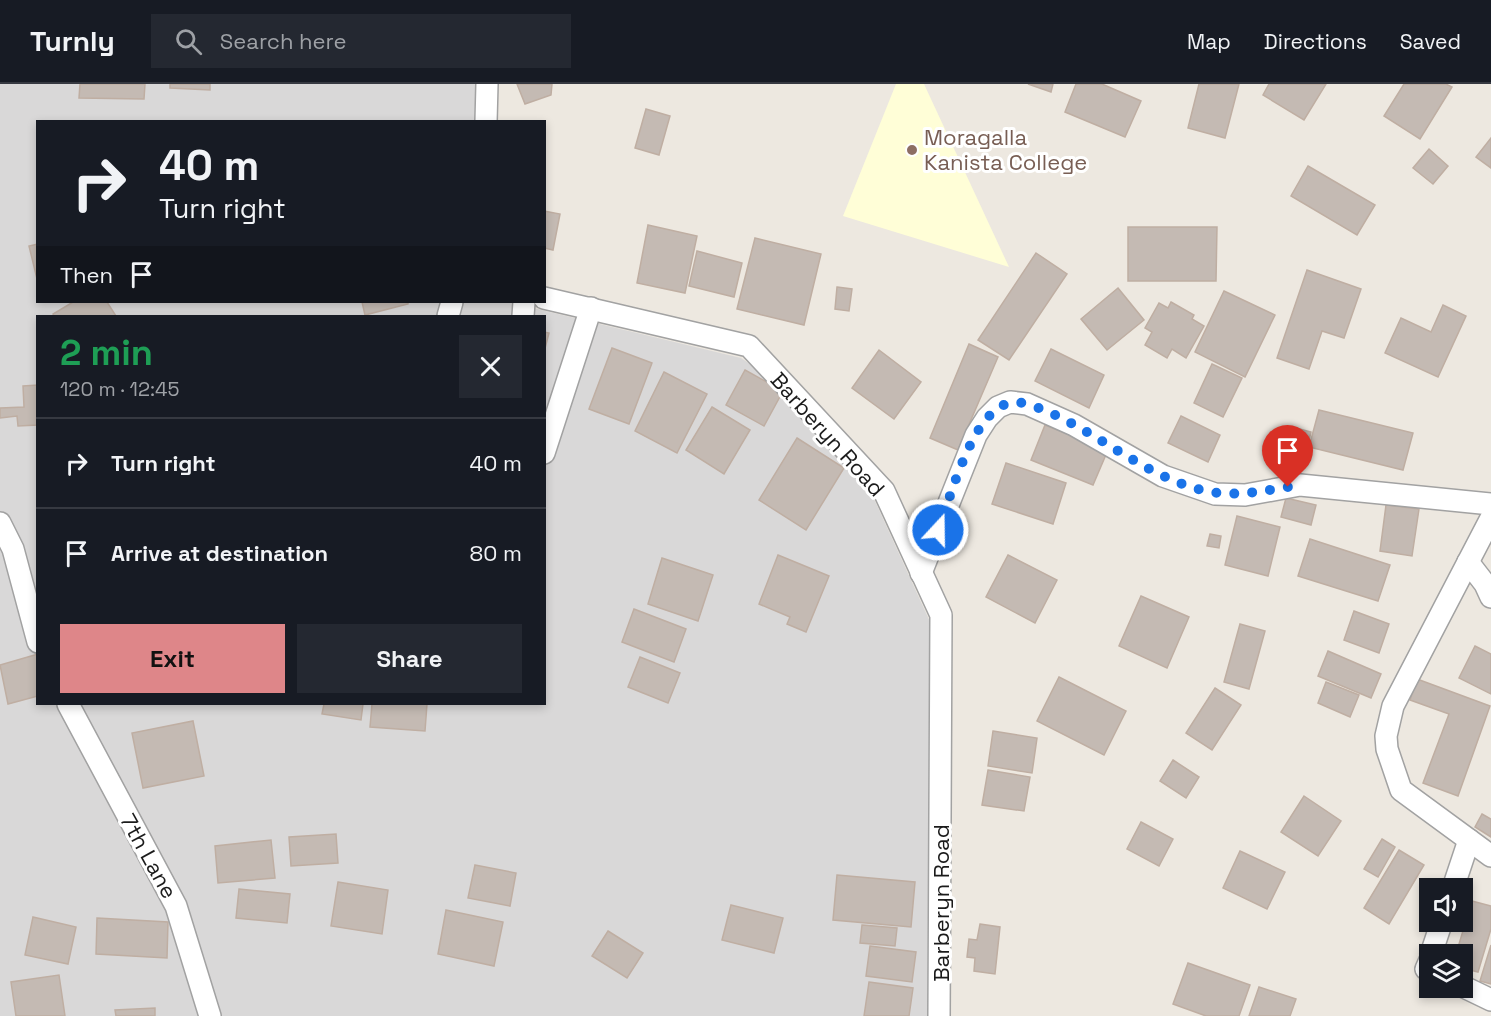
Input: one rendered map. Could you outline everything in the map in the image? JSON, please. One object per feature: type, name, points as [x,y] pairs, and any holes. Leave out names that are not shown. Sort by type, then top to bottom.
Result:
[{"type":"street","points":[[486,120],[487,84]]},
{"type":"street","name":"Barberyn Road","points":[[546,298],[748,346],[884,491],[941,615],[939,1016]]},
{"type":"street","points":[[546,447],[591,308]]},
{"type":"street","points":[[921,573],[976,435],[987,418],[998,408],[1010,402],[1027,404],[1074,426],[1163,476],[1215,494],[1245,495],[1300,485],[1491,504]]},
{"type":"street","points":[[1491,518],[1393,706],[1386,736],[1393,772],[1401,790],[1491,856]]},
{"type":"street","points":[[0,523],[13,549],[36,635]]},
{"type":"street","points":[[1468,562],[1485,584],[1491,597]]},
{"type":"street","name":"7th Lane","points":[[69,705],[176,906],[210,1016]]},
{"type":"street","points":[[1457,878],[1469,840]]},
{"type":"street","points":[[1473,991],[1491,1000]]},
{"type":"shaded area","points":[[0,84],[476,84],[484,101],[483,120],[36,120],[36,303],[512,303],[741,358],[786,389],[875,501],[931,624],[930,1016],[0,1016]]},
{"type":"shaded area","name":"Moragalla Kanista College","points":[[896,84],[924,84],[1009,267],[843,216]]},
{"type":"building","points":[[80,84],[145,84],[144,99],[79,98]]},
{"type":"building","points":[[170,84],[210,84],[210,90],[170,88]]},
{"type":"building","points":[[517,84],[552,84],[551,95],[525,104]]},
{"type":"building","points":[[1028,84],[1053,84],[1051,92]]},
{"type":"building","points":[[1076,84],[1102,84],[1141,101],[1125,137],[1065,112]]},
{"type":"building","points":[[1199,84],[1239,84],[1225,138],[1188,128]]},
{"type":"building","points":[[1269,84],[1326,84],[1304,120],[1263,95]]},
{"type":"building","points":[[1404,84],[1446,84],[1452,87],[1420,139],[1384,116]]},
{"type":"building","points":[[646,109],[670,116],[659,155],[635,148]]},
{"type":"building","points":[[1491,138],[1491,168],[1476,157]]},
{"type":"building","points":[[1429,149],[1448,166],[1433,184],[1413,168]]},
{"type":"building","points":[[1308,166],[1375,205],[1357,235],[1291,196]]},
{"type":"building","points":[[546,211],[560,214],[553,250],[546,248]]},
{"type":"building","points":[[648,225],[697,236],[685,293],[637,283]]},
{"type":"building","points":[[1128,227],[1217,227],[1216,281],[1128,281]]},
{"type":"building","points":[[755,238],[821,254],[804,325],[737,309]]},
{"type":"building","points":[[36,244],[36,275],[29,246]]},
{"type":"building","points":[[697,251],[742,263],[734,297],[689,286]]},
{"type":"building","points":[[1036,253],[1067,274],[1009,360],[978,340]]},
{"type":"building","points":[[1307,270],[1361,289],[1344,338],[1322,331],[1309,369],[1277,358]]},
{"type":"building","points":[[837,287],[852,289],[849,311],[835,309]]},
{"type":"building","points":[[1118,288],[1144,320],[1107,350],[1081,319]]},
{"type":"building","points":[[1224,291],[1275,315],[1245,377],[1195,352]]},
{"type":"building","points":[[1171,302],[1194,315],[1192,319],[1204,326],[1186,358],[1172,349],[1167,358],[1145,345],[1152,332],[1145,328],[1159,303],[1168,308]]},
{"type":"building","points":[[71,303],[108,303],[115,315],[54,315]]},
{"type":"building","points":[[362,303],[408,303],[408,304],[365,315]]},
{"type":"building","points":[[1443,305],[1466,316],[1438,377],[1385,353],[1401,318],[1431,332]]},
{"type":"building","points":[[969,344],[998,357],[958,450],[930,438]]},
{"type":"building","points":[[612,348],[652,363],[629,424],[589,409]]},
{"type":"building","points":[[1051,349],[1104,375],[1089,408],[1035,381]]},
{"type":"building","points":[[879,350],[921,382],[894,419],[852,388]]},
{"type":"building","points":[[1212,364],[1242,378],[1223,417],[1194,403]]},
{"type":"building","points":[[745,370],[783,391],[764,426],[726,405]]},
{"type":"building","points":[[664,372],[707,394],[677,453],[635,431]]},
{"type":"building","points":[[36,385],[36,425],[18,426],[17,416],[0,418],[0,408],[24,407],[23,386]]},
{"type":"building","points":[[712,407],[750,430],[724,474],[686,450]]},
{"type":"building","points":[[1319,410],[1413,433],[1403,470],[1309,447]]},
{"type":"building","points":[[1181,416],[1220,435],[1208,462],[1168,443]]},
{"type":"building","points":[[1045,425],[1108,450],[1093,485],[1031,460]]},
{"type":"building","points":[[1296,428],[1311,432],[1305,458],[1290,455]]},
{"type":"building","points":[[797,438],[844,468],[806,530],[759,500]]},
{"type":"building","points":[[1006,463],[1066,483],[1053,524],[992,504]]},
{"type":"building","points":[[1286,498],[1316,505],[1311,525],[1281,517]]},
{"type":"building","points":[[1386,505],[1419,509],[1412,556],[1380,551]]},
{"type":"building","points":[[1237,516],[1280,527],[1268,576],[1225,565]]},
{"type":"building","points":[[1210,534],[1221,536],[1219,548],[1207,546]]},
{"type":"building","points":[[1310,539],[1390,565],[1378,601],[1298,576]]},
{"type":"building","points":[[778,555],[829,576],[806,632],[787,624],[790,617],[759,604]]},
{"type":"building","points":[[1008,555],[1057,580],[1035,623],[986,597]]},
{"type":"building","points":[[662,558],[713,575],[698,621],[648,604]]},
{"type":"building","points":[[1141,596],[1189,617],[1167,668],[1119,646]]},
{"type":"building","points":[[634,609],[686,629],[674,662],[622,642]]},
{"type":"building","points":[[1354,611],[1389,624],[1379,653],[1344,640]]},
{"type":"building","points":[[1240,624],[1265,631],[1249,689],[1224,682]]},
{"type":"building","points":[[1475,646],[1491,654],[1491,694],[1459,678]]},
{"type":"building","points":[[1328,651],[1381,674],[1371,698],[1318,676]]},
{"type":"building","points":[[36,655],[36,697],[8,704],[0,665]]},
{"type":"building","points":[[640,657],[680,673],[668,703],[628,687]]},
{"type":"building","points":[[1059,677],[1126,711],[1104,755],[1037,721]]},
{"type":"building","points":[[1417,679],[1490,706],[1458,796],[1423,783],[1449,714],[1410,700]]},
{"type":"building","points":[[1326,682],[1359,695],[1350,717],[1318,703]]},
{"type":"building","points":[[1215,688],[1241,705],[1212,750],[1186,733]]},
{"type":"building","points":[[324,705],[363,705],[361,720],[322,714]]},
{"type":"building","points":[[372,705],[427,705],[425,731],[370,727]]},
{"type":"building","points":[[193,721],[204,776],[143,788],[132,733]]},
{"type":"building","points":[[993,731],[1037,738],[1032,773],[988,766]]},
{"type":"building","points":[[1173,760],[1199,777],[1186,798],[1160,781]]},
{"type":"building","points":[[988,770],[1030,777],[1024,811],[982,805]]},
{"type":"building","points":[[1304,796],[1341,821],[1318,856],[1281,832]]},
{"type":"building","points":[[1482,814],[1491,819],[1491,837],[1475,827]]},
{"type":"building","points":[[1141,822],[1173,839],[1159,866],[1127,849]]},
{"type":"building","points":[[336,834],[338,863],[291,866],[289,837]]},
{"type":"building","points":[[1382,839],[1395,847],[1378,877],[1364,869]]},
{"type":"building","points":[[271,840],[275,878],[218,883],[215,846]]},
{"type":"building","points":[[1399,850],[1424,865],[1389,924],[1364,908]]},
{"type":"building","points":[[1240,851],[1285,872],[1267,909],[1223,888]]},
{"type":"building","points":[[475,865],[516,873],[510,906],[468,898]]},
{"type":"building","points":[[837,875],[915,882],[911,927],[833,920]]},
{"type":"building","points":[[338,882],[388,890],[382,934],[331,926]]},
{"type":"building","points":[[239,889],[290,894],[287,923],[236,918]]},
{"type":"building","points":[[1473,901],[1491,906],[1491,929],[1478,972],[1473,971],[1473,944],[1459,944],[1463,932],[1473,932]]},
{"type":"building","points":[[731,905],[783,918],[774,953],[722,940]]},
{"type":"building","points":[[446,910],[503,922],[494,966],[438,954]]},
{"type":"building","points":[[33,917],[76,927],[68,964],[25,955]]},
{"type":"building","points":[[97,918],[168,922],[167,958],[96,954]]},
{"type":"building","points":[[980,924],[1000,927],[995,974],[974,971],[975,958],[967,957],[969,939],[977,940]]},
{"type":"building","points":[[862,925],[897,928],[895,946],[860,943]]},
{"type":"building","points":[[608,931],[643,953],[627,978],[592,956]]},
{"type":"building","points":[[1491,945],[1491,984],[1480,981]]},
{"type":"building","points":[[870,946],[916,952],[912,982],[866,976]]},
{"type":"building","points":[[1188,963],[1250,985],[1239,1016],[1206,1016],[1173,1004]]},
{"type":"building","points":[[59,975],[65,1016],[16,1016],[11,982]]},
{"type":"building","points":[[869,982],[913,988],[909,1016],[864,1016]]},
{"type":"building","points":[[1259,987],[1296,999],[1290,1016],[1249,1016]]},
{"type":"building","points":[[155,1008],[155,1016],[116,1016],[115,1010]]},
{"type":"place","name":"Moragalla Kanista College","points":[[912,150]]},
{"type":"route","points":[[938,530],[976,435],[987,418],[998,408],[1010,402],[1027,404],[1074,426],[1109,448],[1163,476],[1195,488],[1215,494],[1245,495],[1288,487]]}]
